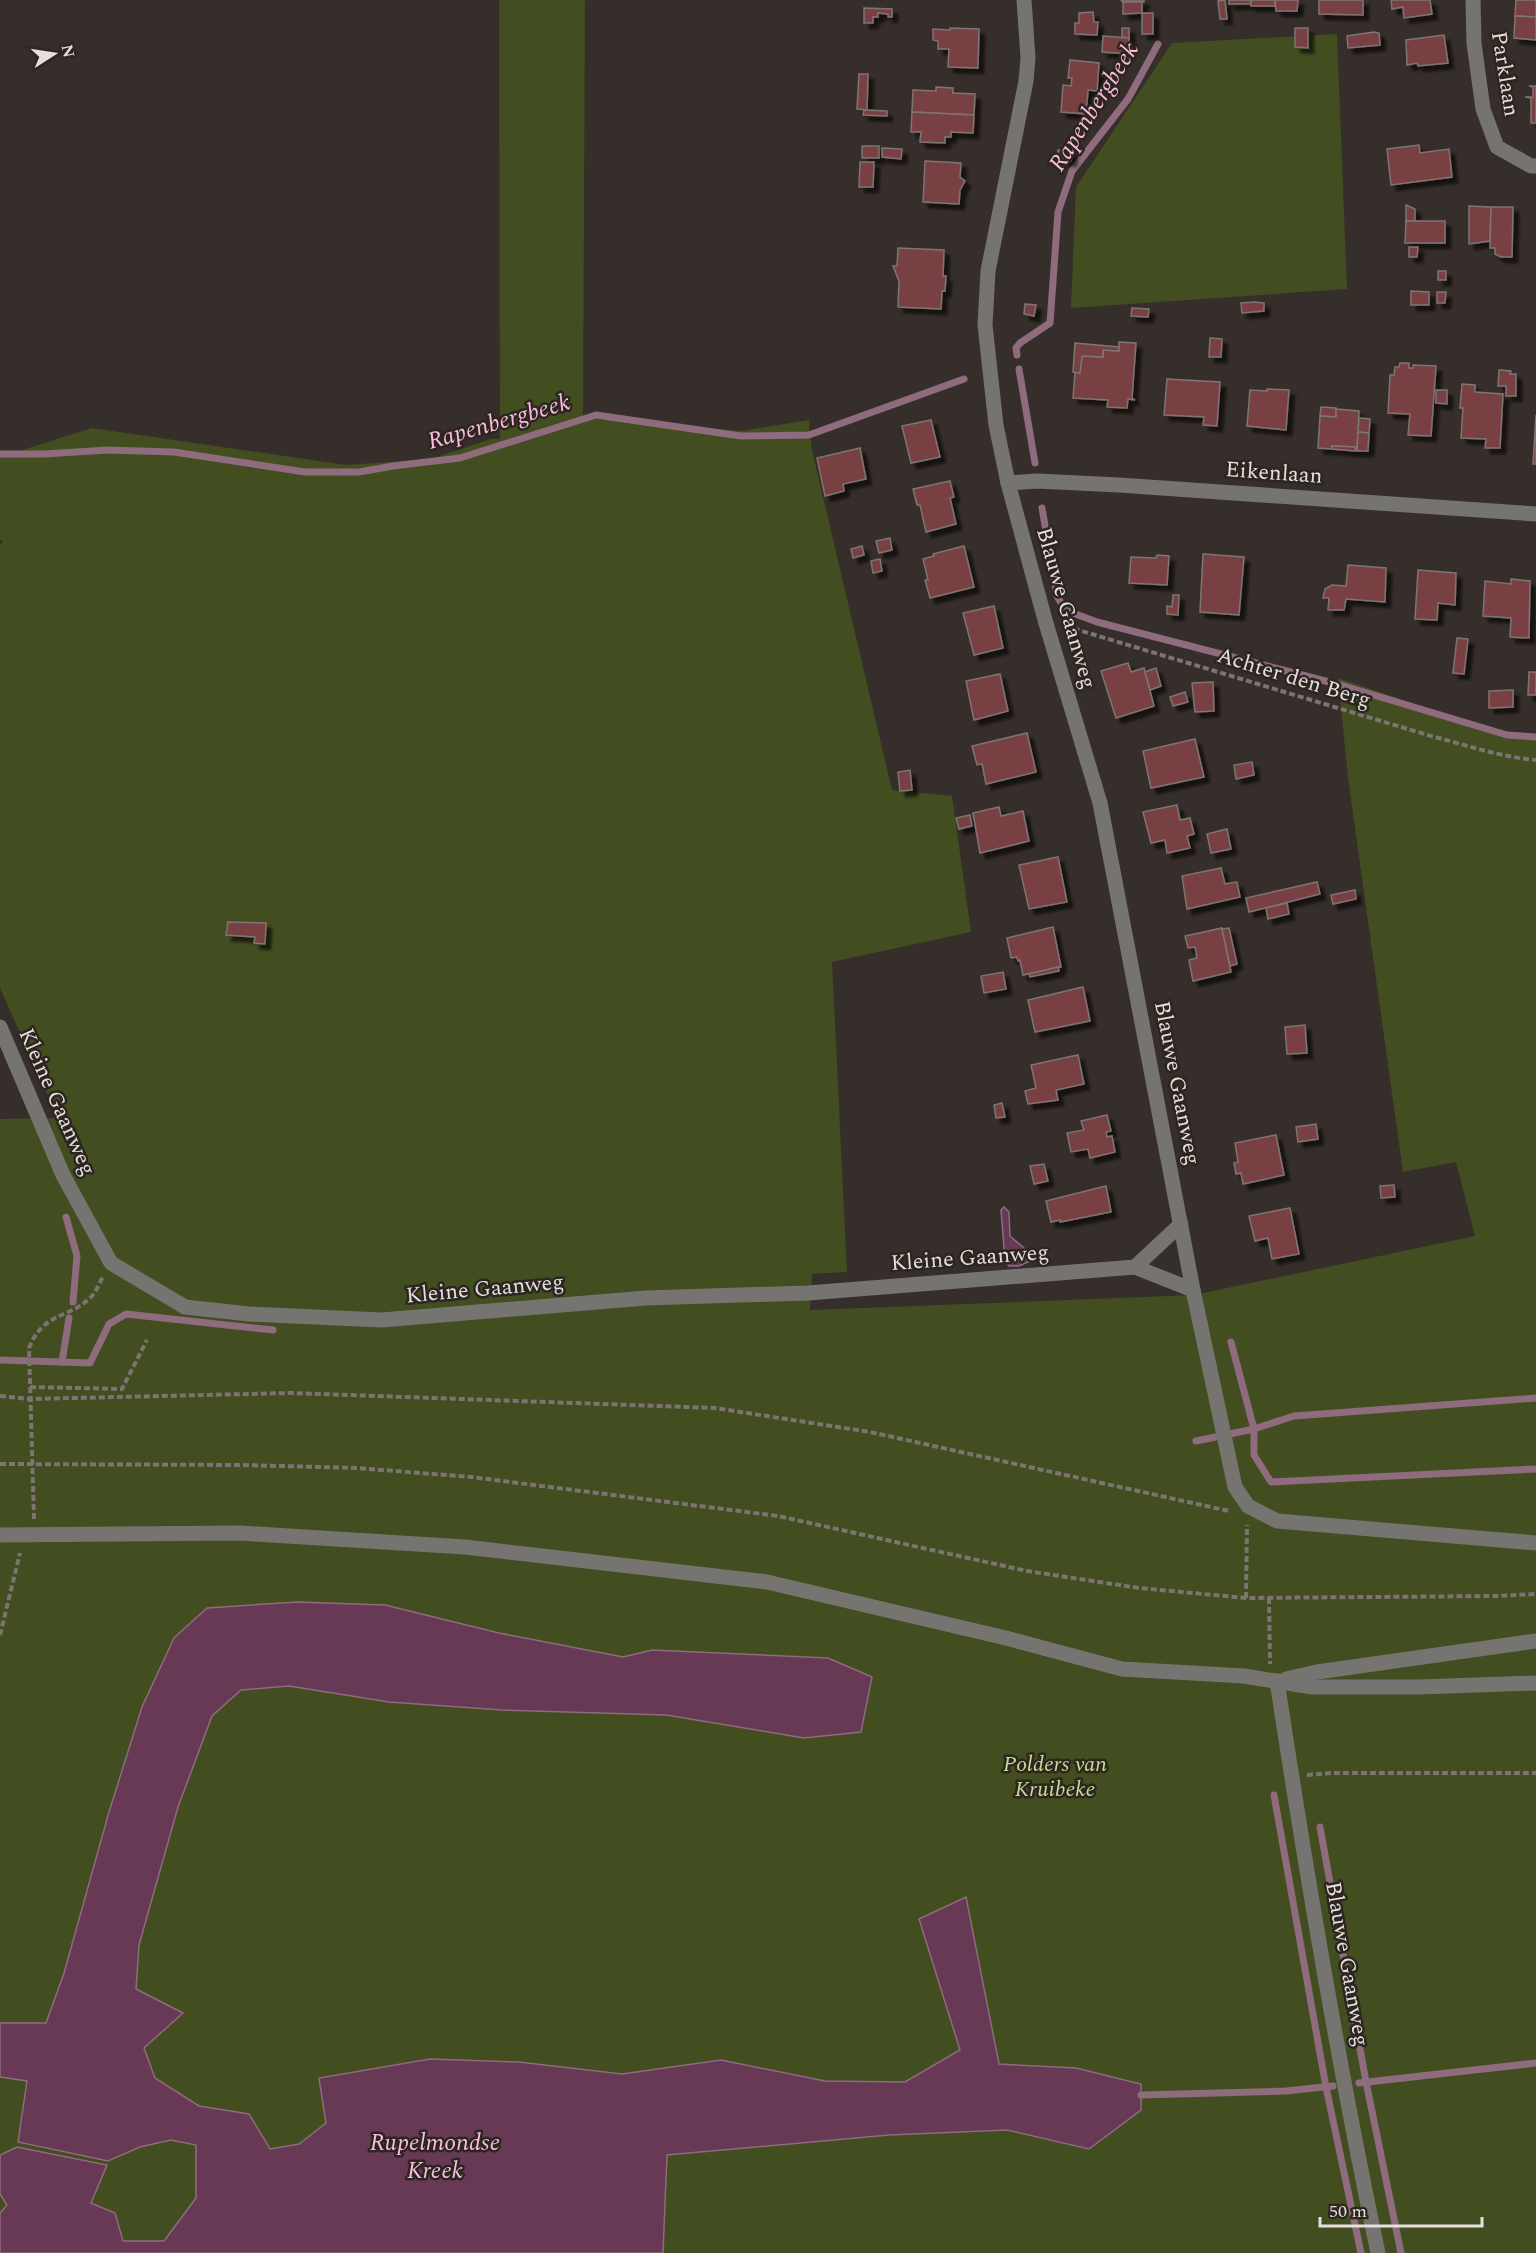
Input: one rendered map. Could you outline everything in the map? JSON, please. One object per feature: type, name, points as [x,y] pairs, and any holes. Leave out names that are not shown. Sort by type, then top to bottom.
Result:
[{"type":"street","name":"Blauwe Gaanweg","points":[[1024,0],[1028,58],[1026,81],[988,271],[985,325],[996,425],[1008,483],[1045,620],[1100,803],[1193,1290],[1235,1487],[1248,1506]]},
{"type":"street","name":"Parklaan","points":[[1473,0],[1474,43],[1484,109],[1497,147],[1531,166],[1536,166]]},
{"type":"street","name":"Eikenlaan","points":[[1008,483],[1038,481],[1119,485],[1536,514]]},
{"type":"street","name":"Kleine Gaanweg","points":[[0,1027],[63,1175],[111,1263],[185,1307],[249,1314],[382,1320],[646,1298],[808,1293],[1135,1267],[1193,1290]]},
{"type":"street","points":[[1135,1267],[1181,1224]]},
{"type":"street","points":[[1248,1506],[1277,1521],[1536,1542]]},
{"type":"street","points":[[0,1535],[240,1533],[465,1547],[767,1582],[1006,1638],[1122,1669],[1244,1676],[1312,1687],[1419,1687],[1536,1683]]},
{"type":"street","points":[[1274,1681],[1317,1672],[1536,1641]]},
{"type":"street","name":"Blauwe Gaanweg","points":[[1274,1681],[1355,2145],[1378,2253]]},
{"type":"path","name":"Achter den Berg","points":[[1045,620],[1451,741],[1516,758],[1536,760]]},
{"type":"path","points":[[0,1635],[17,1557],[34,1527],[29,1347],[35,1334],[50,1320],[91,1297],[111,1263]]},
{"type":"path","points":[[30,1386],[122,1389],[147,1340]]},
{"type":"path","points":[[0,1396],[30,1399],[292,1393],[715,1408],[870,1432],[1238,1513],[1248,1506]]},
{"type":"path","points":[[0,1464],[357,1468],[471,1477],[778,1516],[1027,1571],[1139,1588],[1246,1598],[1536,1594]]},
{"type":"path","points":[[1246,1598],[1248,1506]]},
{"type":"path","points":[[1269,1598],[1274,1681]]},
{"type":"path","points":[[1292,1777],[1330,1773],[1536,1773]]},
{"type":"green space","name":"Polders van Kruibeke","points":[[499,0],[585,0],[583,418],[740,431],[810,420],[812,450],[892,790],[952,796],[971,932],[832,962],[847,1272],[812,1274],[810,1310],[1194,1295],[1475,1236],[1456,1162],[1403,1172],[1348,778],[1338,678],[1507,735],[1536,737],[1536,2253],[0,2253],[0,1119],[58,1118],[0,988],[0,545],[3,542],[0,539],[0,450],[16,452],[92,428],[346,465],[431,459],[491,439],[500,439]]},
{"type":"green space","points":[[1337,34],[1347,289],[1071,308],[1076,187],[1172,43]]},
{"type":"water","points":[[1004,1207],[1009,1212],[1010,1236],[1025,1249],[1032,1260],[1019,1266],[1009,1266],[1005,1260],[1001,1210]]},
{"type":"water","name":"Rupelmondse Kreek","points":[[297,1602],[385,1605],[499,1633],[623,1657],[652,1650],[828,1658],[872,1677],[861,1732],[804,1738],[666,1715],[502,1710],[389,1702],[289,1686],[241,1690],[212,1716],[178,1807],[139,1945],[136,1989],[183,2013],[144,2048],[155,2078],[199,2106],[249,2114],[270,2149],[299,2144],[326,2123],[319,2078],[430,2059],[519,2062],[622,2074],[721,2060],[825,2081],[905,2082],[960,2050],[919,1919],[966,1897],[999,2064],[1076,2068],[1141,2084],[1141,2110],[1089,2149],[1007,2130],[889,2135],[667,2155],[663,2253],[0,2253],[0,2213],[7,2205],[0,2194],[0,2155],[17,2147],[107,2165],[91,2203],[115,2213],[123,2241],[164,2241],[196,2198],[196,2145],[171,2140],[140,2147],[108,2161],[18,2142],[27,2081],[0,2077],[0,2023],[46,2023],[64,1973],[109,1812],[142,1707],[174,1638],[207,1608]]},
{"type":"building","points":[[1121,0],[1144,0],[1144,2],[1123,2]]},
{"type":"building","points":[[1225,0],[1227,19],[1220,19],[1218,1]]},
{"type":"building","points":[[1229,0],[1251,0],[1250,4],[1229,4]]},
{"type":"building","points":[[1251,0],[1275,0],[1275,6],[1251,6]]},
{"type":"building","points":[[1275,0],[1298,0],[1297,11],[1276,11]]},
{"type":"building","points":[[1319,0],[1363,0],[1363,15],[1319,14]]},
{"type":"building","points":[[1391,0],[1430,0],[1432,14],[1404,18],[1403,7],[1392,9]]},
{"type":"building","points":[[1516,0],[1536,0],[1536,17],[1515,16]]},
{"type":"building","points":[[1123,2],[1142,2],[1142,13],[1123,14]]},
{"type":"building","points":[[864,8],[892,9],[892,17],[878,13],[878,17],[873,17],[873,23],[864,23]]},
{"type":"building","points":[[1093,12],[1094,22],[1098,22],[1097,35],[1075,34],[1075,23],[1079,23],[1079,13]]},
{"type":"building","points":[[1142,13],[1153,13],[1153,34],[1142,34]]},
{"type":"building","points":[[1515,16],[1536,17],[1536,40],[1514,38]]},
{"type":"building","points":[[950,28],[979,29],[978,68],[948,67],[949,49],[938,49],[938,41],[933,40],[933,29],[950,30]]},
{"type":"building","points":[[1122,28],[1129,28],[1129,38],[1122,37]]},
{"type":"building","points":[[1295,28],[1308,28],[1308,48],[1295,47]]},
{"type":"building","points":[[1379,33],[1380,45],[1348,48],[1347,36]]},
{"type":"building","points":[[1444,35],[1448,63],[1407,65],[1406,40]]},
{"type":"building","points":[[1103,36],[1129,38],[1128,54],[1102,52]]},
{"type":"building","points":[[1070,60],[1099,63],[1097,91],[1088,90],[1086,114],[1061,112],[1063,85],[1071,86],[1072,78],[1068,78]]},
{"type":"building","points":[[859,74],[868,74],[867,110],[857,109]]},
{"type":"building","points":[[1529,86],[1536,86],[1536,123],[1531,123],[1531,98],[1525,97],[1533,97],[1533,87]]},
{"type":"building","points":[[936,87],[953,88],[953,93],[975,94],[974,115],[912,112],[913,90],[936,91]]},
{"type":"building","points":[[864,110],[887,111],[887,116],[863,115]]},
{"type":"building","points":[[912,112],[974,115],[973,133],[951,132],[951,137],[945,137],[945,143],[920,142],[921,132],[911,132]]},
{"type":"building","points":[[1419,145],[1420,153],[1449,149],[1452,177],[1391,185],[1387,149]]},
{"type":"building","points":[[862,146],[879,146],[879,158],[862,158]]},
{"type":"building","points":[[882,148],[902,149],[901,159],[882,157]]},
{"type":"building","points":[[1058,150],[1072,151],[1071,161],[1057,159]]},
{"type":"building","points":[[925,161],[961,163],[960,177],[965,181],[960,190],[959,204],[923,202]]},
{"type":"building","points":[[860,162],[874,162],[873,187],[859,187]]},
{"type":"building","points":[[1406,205],[1415,209],[1415,221],[1406,221]]},
{"type":"building","points":[[1469,206],[1491,207],[1490,241],[1469,244]]},
{"type":"building","points":[[1491,207],[1513,207],[1512,257],[1501,257],[1495,254],[1495,248],[1490,248]]},
{"type":"building","points":[[1406,221],[1445,221],[1445,243],[1405,243]]},
{"type":"building","points":[[1409,247],[1418,247],[1417,257],[1409,257]]},
{"type":"building","points":[[898,248],[944,250],[943,276],[946,276],[941,309],[898,307],[899,281],[893,266],[897,266]]},
{"type":"building","points":[[1438,271],[1446,271],[1446,280],[1438,280]]},
{"type":"building","points":[[1411,291],[1429,292],[1429,305],[1411,305]]},
{"type":"building","points":[[1437,292],[1446,292],[1445,303],[1437,303]]},
{"type":"building","points":[[1241,303],[1264,303],[1264,311],[1242,313]]},
{"type":"building","points":[[1025,304],[1036,305],[1034,316],[1024,314]]},
{"type":"building","points":[[1132,308],[1149,309],[1148,317],[1131,316]]},
{"type":"building","points":[[1210,338],[1222,339],[1221,357],[1209,357]]},
{"type":"building","points":[[1119,342],[1136,343],[1132,398],[1135,400],[1128,399],[1127,408],[1107,407],[1108,400],[1073,398],[1075,372],[1080,373],[1082,356],[1103,357],[1103,350],[1119,351]]},
{"type":"building","points":[[1075,343],[1119,347],[1119,351],[1103,350],[1103,357],[1082,356],[1080,373],[1073,372]]},
{"type":"building","points":[[1400,363],[1409,363],[1409,368],[1413,368],[1413,365],[1436,366],[1431,436],[1408,435],[1410,414],[1388,413],[1390,375],[1394,375],[1395,367],[1399,367]]},
{"type":"building","points":[[1499,370],[1516,374],[1516,396],[1506,396],[1506,386],[1498,386]]},
{"type":"building","points":[[1167,379],[1220,382],[1217,426],[1203,425],[1204,417],[1164,415]]},
{"type":"building","points":[[1462,384],[1475,385],[1475,392],[1503,394],[1500,448],[1485,448],[1486,439],[1461,438]]},
{"type":"building","points":[[1267,389],[1289,390],[1286,430],[1247,426],[1250,390],[1267,391]]},
{"type":"building","points":[[1436,390],[1447,390],[1447,404],[1436,403]]},
{"type":"building","points":[[1321,407],[1336,408],[1336,417],[1320,416]]},
{"type":"building","points":[[1336,409],[1359,411],[1357,451],[1356,447],[1318,448],[1320,416],[1336,417]]},
{"type":"building","points":[[1536,415],[1536,464],[1533,464]]},
{"type":"building","points":[[1359,418],[1370,419],[1369,433],[1358,432]]},
{"type":"building","points":[[931,420],[940,457],[911,463],[902,426]]},
{"type":"building","points":[[1358,432],[1369,433],[1368,451],[1357,451]]},
{"type":"building","points":[[1332,446],[1356,447],[1355,451],[1332,449]]},
{"type":"building","points":[[860,448],[866,479],[843,484],[844,491],[825,496],[817,458]]},
{"type":"building","points":[[950,481],[954,497],[950,498],[956,524],[926,532],[920,505],[917,505],[913,489]]},
{"type":"building","points":[[890,538],[892,550],[879,553],[876,541]]},
{"type":"building","points":[[862,546],[864,555],[853,558],[851,549]]},
{"type":"building","points":[[964,546],[974,587],[930,598],[923,559]]},
{"type":"building","points":[[1203,554],[1244,557],[1239,615],[1200,612]]},
{"type":"building","points":[[1157,555],[1169,556],[1167,585],[1129,583],[1131,557],[1156,558]]},
{"type":"building","points":[[880,559],[882,571],[873,573],[871,561]]},
{"type":"building","points":[[1348,565],[1386,568],[1385,602],[1346,599],[1344,610],[1328,610],[1329,598],[1323,598],[1325,589],[1332,585],[1346,586]]},
{"type":"building","points":[[1418,570],[1456,573],[1455,605],[1438,603],[1437,620],[1415,619]]},
{"type":"building","points":[[1511,579],[1530,581],[1529,638],[1510,637],[1511,618],[1483,616],[1485,581],[1511,584]]},
{"type":"building","points":[[1173,595],[1179,595],[1178,615],[1167,614],[1167,606],[1172,607]]},
{"type":"building","points":[[994,606],[1003,648],[974,655],[963,613]]},
{"type":"building","points":[[1457,638],[1468,639],[1464,674],[1453,673]]},
{"type":"building","points":[[1128,663],[1131,672],[1144,668],[1154,706],[1116,718],[1101,671]]},
{"type":"building","points":[[1156,668],[1161,686],[1150,690],[1145,672]]},
{"type":"building","points":[[1529,672],[1536,672],[1536,695],[1528,695]]},
{"type":"building","points":[[1000,674],[1008,711],[974,720],[966,681]]},
{"type":"building","points":[[1213,682],[1214,711],[1195,712],[1192,683]]},
{"type":"building","points":[[1513,690],[1513,707],[1489,708],[1489,691]]},
{"type":"building","points":[[1185,692],[1188,702],[1173,706],[1170,697]]},
{"type":"building","points":[[1027,733],[1036,772],[986,784],[982,764],[977,765],[972,746]]},
{"type":"building","points":[[1195,739],[1204,777],[1151,788],[1143,751]]},
{"type":"building","points":[[1252,762],[1254,775],[1236,779],[1234,765]]},
{"type":"building","points":[[910,770],[912,790],[900,791],[898,772]]},
{"type":"building","points":[[1177,805],[1180,820],[1190,818],[1194,834],[1187,836],[1190,848],[1167,853],[1165,840],[1151,843],[1143,812]]},
{"type":"building","points":[[999,807],[1001,816],[1023,811],[1029,841],[980,853],[973,813]]},
{"type":"building","points":[[970,815],[972,826],[959,829],[956,818]]},
{"type":"building","points":[[1227,829],[1231,849],[1211,853],[1207,834]]},
{"type":"building","points":[[1058,857],[1067,902],[1029,909],[1019,865]]},
{"type":"building","points":[[1221,868],[1225,884],[1237,882],[1240,897],[1187,909],[1182,876]]},
{"type":"building","points":[[1317,882],[1320,894],[1249,912],[1246,898]]},
{"type":"building","points":[[1355,890],[1356,899],[1333,904],[1331,895]]},
{"type":"building","points":[[1287,903],[1289,914],[1268,919],[1266,908]]},
{"type":"building","points":[[228,922],[266,923],[265,944],[254,943],[255,937],[226,935]]},
{"type":"building","points":[[1053,927],[1061,967],[1023,975],[1020,960],[1018,961],[1017,957],[1011,958],[1007,938]]},
{"type":"building","points":[[1222,928],[1231,972],[1193,981],[1189,960],[1197,958],[1195,947],[1188,948],[1185,936]]},
{"type":"building","points":[[1229,928],[1237,964],[1230,966],[1222,929]]},
{"type":"building","points":[[1058,967],[1059,971],[1030,977],[1029,974]]},
{"type":"building","points":[[1003,972],[1006,989],[984,993],[981,976]]},
{"type":"building","points":[[1083,987],[1090,1021],[1035,1032],[1028,1000]]},
{"type":"building","points":[[1305,1025],[1307,1053],[1287,1054],[1285,1027]]},
{"type":"building","points":[[1078,1055],[1084,1084],[1056,1090],[1058,1100],[1028,1104],[1025,1091],[1036,1088],[1031,1065]]},
{"type":"building","points":[[1002,1103],[1005,1117],[996,1118],[994,1105]]},
{"type":"building","points":[[1107,1115],[1111,1131],[1106,1132],[1107,1137],[1112,1136],[1115,1152],[1090,1158],[1088,1149],[1071,1152],[1067,1133],[1084,1130],[1081,1121]]},
{"type":"building","points":[[1316,1124],[1318,1139],[1298,1142],[1296,1127]]},
{"type":"building","points":[[1276,1135],[1284,1175],[1243,1184],[1241,1173],[1236,1174],[1234,1163],[1238,1162],[1235,1143]]},
{"type":"building","points":[[1044,1164],[1048,1181],[1034,1184],[1030,1166]]},
{"type":"building","points":[[1394,1185],[1395,1197],[1381,1198],[1380,1186]]},
{"type":"building","points":[[1106,1186],[1111,1212],[1051,1222],[1046,1201]]},
{"type":"building","points":[[1290,1208],[1299,1254],[1272,1259],[1268,1238],[1255,1241],[1249,1216]]},
{"type":"waterway","name":"Rapenbergbeek","points":[[1017,355],[1016,348],[1020,343],[1050,323],[1058,212],[1072,171],[1128,99],[1158,44]]},
{"type":"waterway","points":[[1019,369],[1035,463]]},
{"type":"waterway","name":"Rapenbergbeek","points":[[0,454],[107,450],[174,452],[305,472],[359,472],[460,458],[596,415],[741,436],[809,435],[964,379]]},
{"type":"waterway","points":[[1042,508],[1057,596],[1065,610],[1097,622],[1337,684],[1507,735],[1536,737]]},
{"type":"waterway","points":[[66,1217],[77,1256],[73,1302]]},
{"type":"waterway","points":[[0,1360],[90,1363],[109,1324],[126,1314],[273,1330]]},
{"type":"waterway","points":[[62,1362],[69,1318]]},
{"type":"waterway","points":[[1196,1441],[1254,1429],[1231,1342]]},
{"type":"waterway","points":[[1536,1398],[1294,1416],[1254,1429],[1254,1455],[1271,1482],[1536,1469]]},
{"type":"waterway","points":[[1274,1795],[1326,2087],[1361,2253]]},
{"type":"waterway","points":[[1320,1827],[1366,2082],[1401,2253]]},
{"type":"waterway","points":[[1359,2083],[1536,2063]]},
{"type":"waterway","points":[[1141,2095],[1286,2091],[1333,2086]]}]
